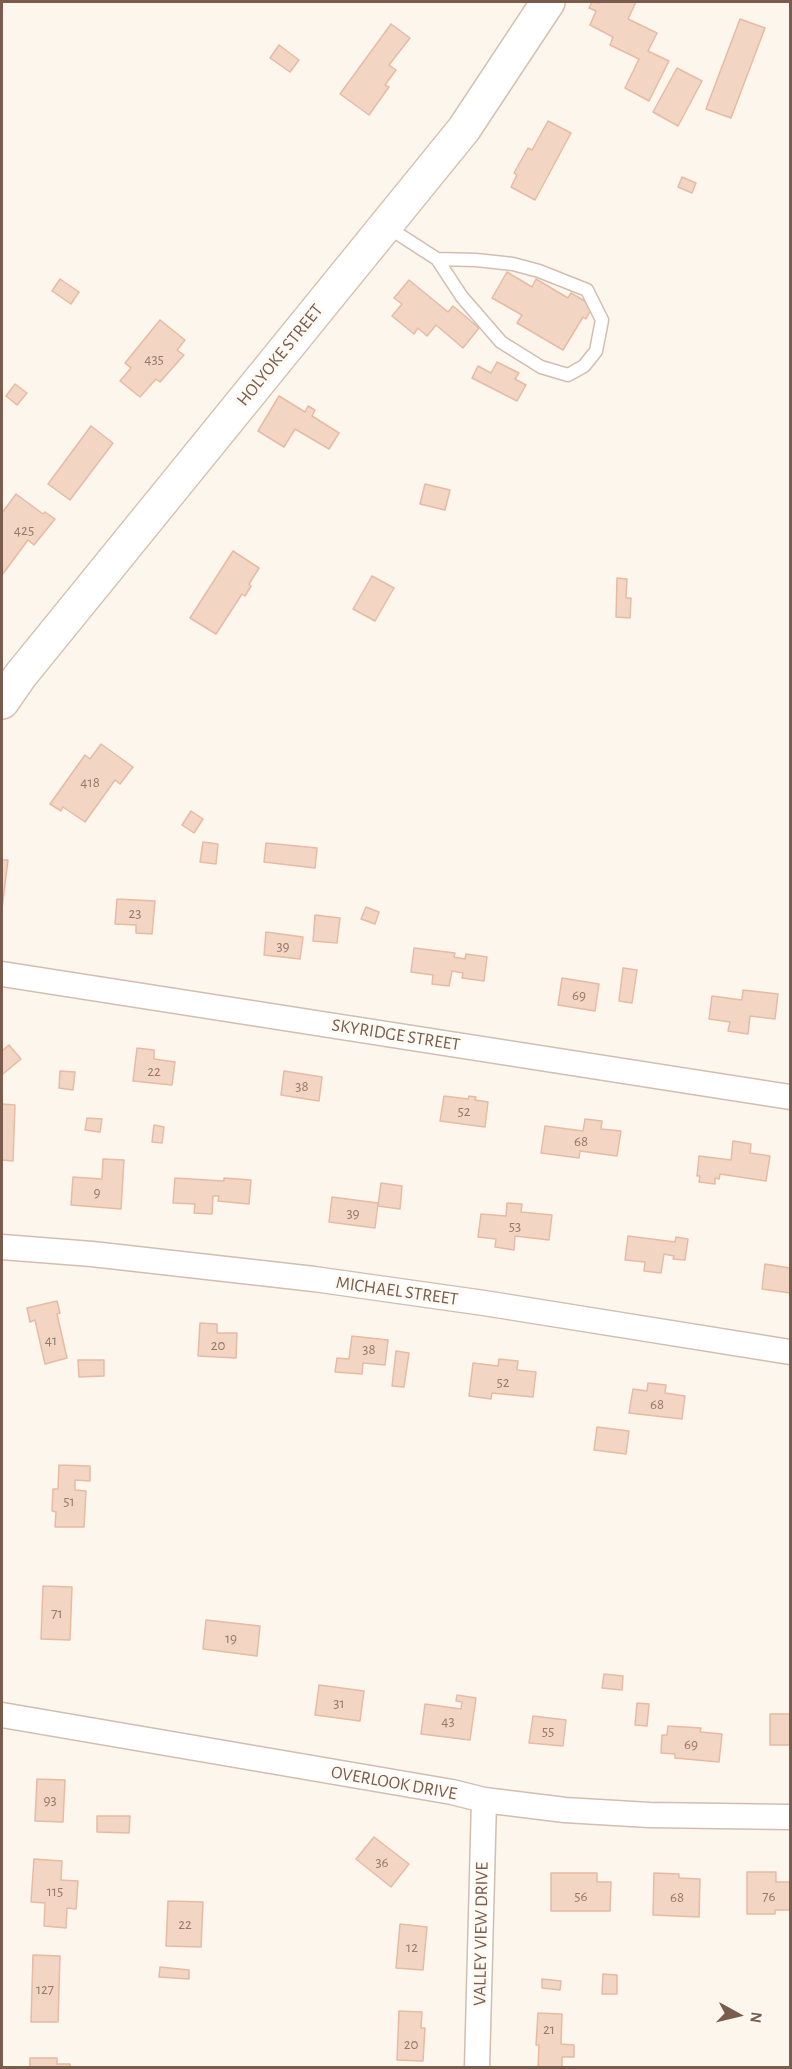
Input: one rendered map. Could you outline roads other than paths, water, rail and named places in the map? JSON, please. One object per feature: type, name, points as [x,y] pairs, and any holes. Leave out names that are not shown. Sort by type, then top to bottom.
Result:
[{"type":"main road","name":"HOLYOKE STREET","points":[[2,702],[33,659],[464,129],[548,2]]},
{"type":"street","name":"SKYRIDGE STREET","points":[[2,974],[790,1097]]},
{"type":"street","name":"MICHAEL STREET","points":[[2,1247],[116,1256],[314,1279],[484,1303],[790,1352]]},
{"type":"street","name":"OVERLOOK DRIVE","points":[[2,1714],[452,1792],[484,1800],[565,1810],[790,1817]]},
{"type":"street","name":"VALLEY VIEW DRIVE","points":[[477,2067],[484,1800]]},
{"type":"lane","points":[[385,226],[437,259],[462,297],[501,342],[542,367],[568,375],[584,366],[596,351],[602,320],[587,290],[539,271],[513,264],[437,259]]}]
